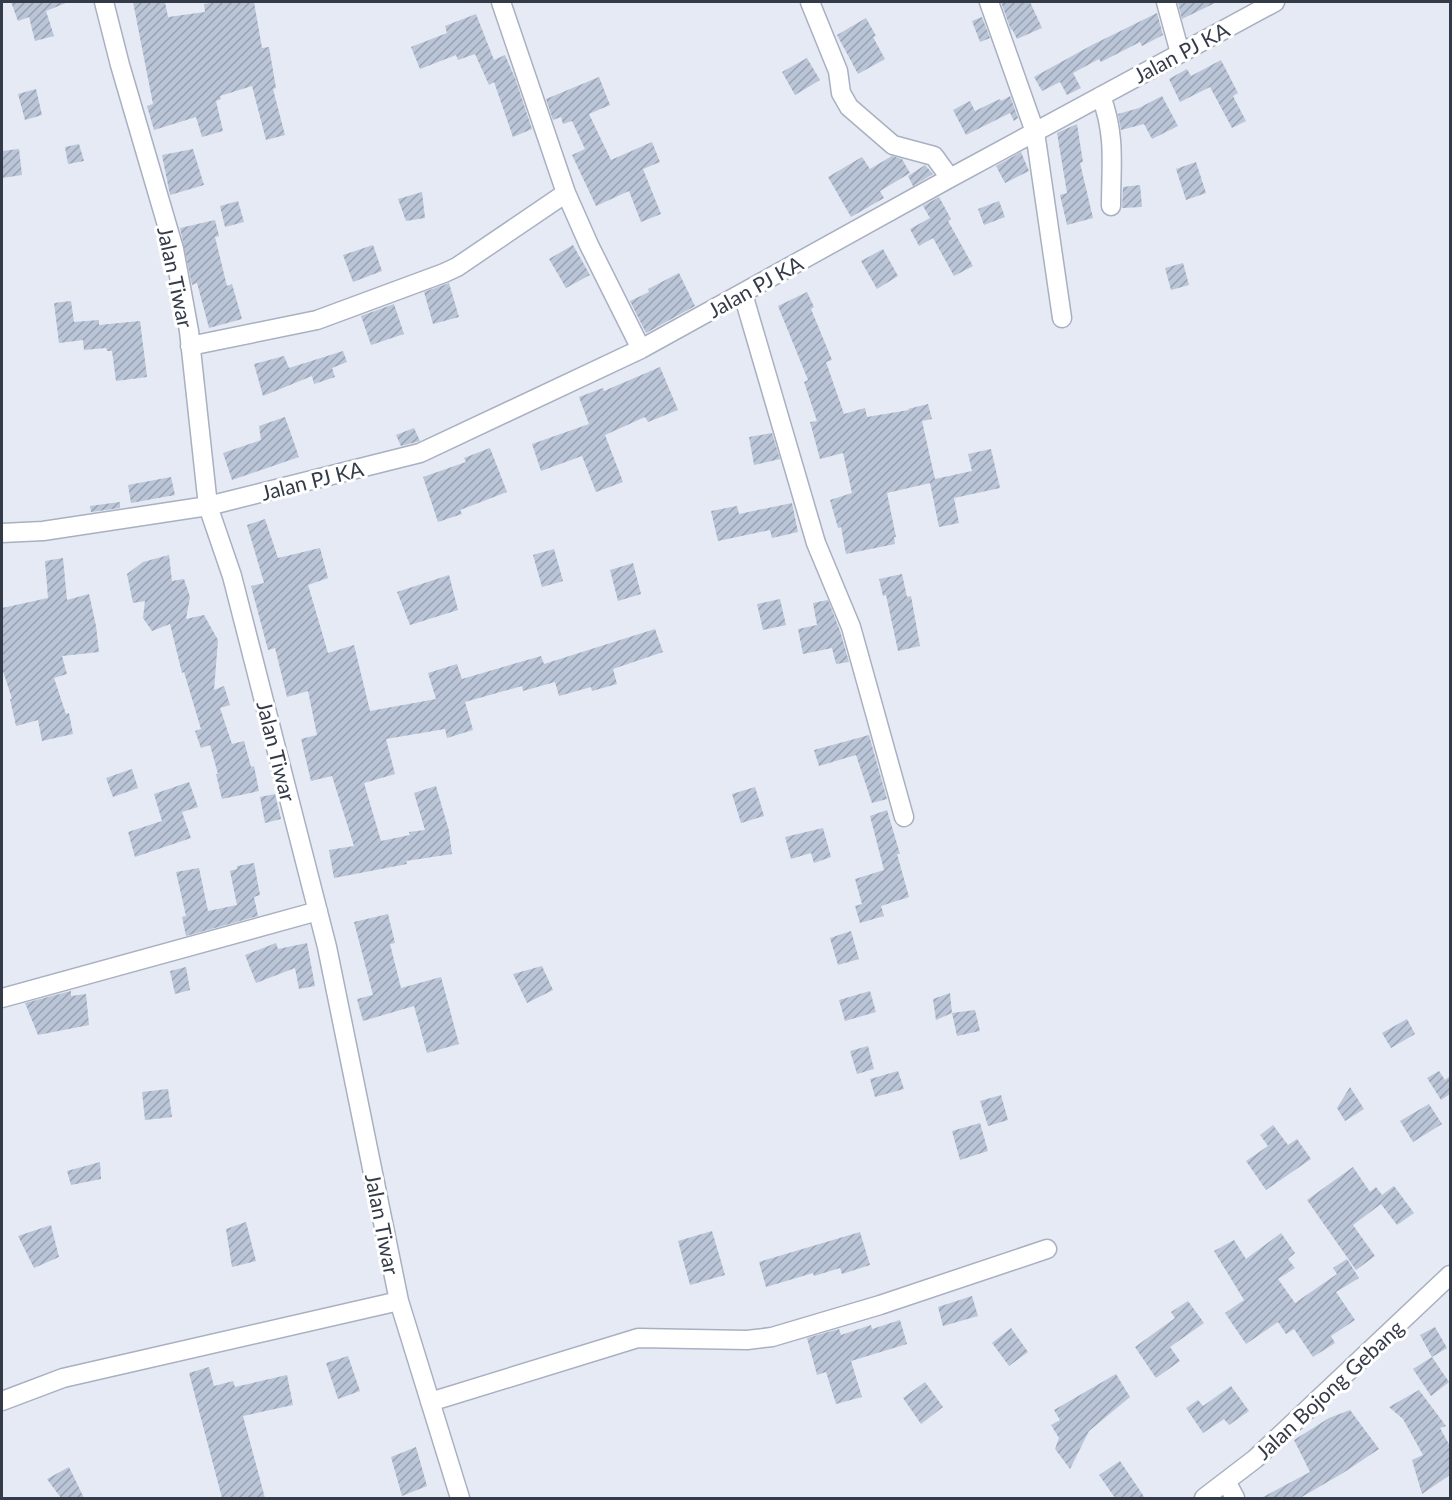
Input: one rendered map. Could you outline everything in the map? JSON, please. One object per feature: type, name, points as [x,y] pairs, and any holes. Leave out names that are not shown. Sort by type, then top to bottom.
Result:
[{"type":"street","name":"Jalan Tiwar","points":[[104,2],[174,249],[190,346],[208,506],[231,576],[327,947],[399,1301],[460,1498]]},
{"type":"street","points":[[501,2],[567,193],[589,245],[641,349]]},
{"type":"street","points":[[810,2],[838,71],[841,93],[849,107],[893,145],[934,156],[950,178]]},
{"type":"street","points":[[989,2],[1035,132],[1062,318]]},
{"type":"street","points":[[1166,2],[1180,53]]},
{"type":"street","name":"Jalan PJ KA","points":[[2,533],[43,531],[208,506],[420,453],[641,349],[1275,2]]},
{"type":"street","points":[[1101,96],[1111,129],[1113,162],[1111,206]]},
{"type":"street","points":[[190,346],[311,322],[444,273],[457,267],[567,193]]},
{"type":"street","points":[[743,294],[816,543],[851,627],[904,817]]},
{"type":"street","points":[[2,998],[318,911]]},
{"type":"street","points":[[430,1402],[638,1338],[747,1340],[772,1337],[880,1305],[1047,1249]]},
{"type":"street","name":"Jalan Bojong Gebang","points":[[1204,1498],[1255,1459],[1450,1275]]},
{"type":"street","points":[[2,1401],[63,1378],[399,1301]]},
{"type":"street","points":[[1226,1481],[1235,1498]]},
{"type":"building","points":[[11,2],[66,3],[46,11],[54,36],[35,41],[29,17],[18,21]]},
{"type":"building","points":[[133,2],[165,2],[168,17],[205,12],[204,4],[254,2],[262,48],[269,47],[276,88],[273,89],[285,135],[266,140],[252,86],[220,96],[221,99],[216,101],[223,131],[202,137],[196,117],[154,130],[147,106],[153,104]]},
{"type":"building","points":[[1001,2],[1030,2],[1042,28],[1017,39],[1011,30]]},
{"type":"building","points":[[1217,2],[1182,19],[1178,3]]},
{"type":"building","points":[[1157,13],[1163,35],[1142,46],[1140,42],[1101,62],[1099,59],[1073,73],[1081,88],[1067,95],[1060,82],[1042,91],[1034,77]]},
{"type":"building","points":[[476,14],[494,60],[505,55],[532,129],[513,137],[494,82],[489,85],[475,54],[458,60],[456,55],[420,69],[411,47],[447,33],[445,26]]},
{"type":"building","points":[[982,17],[990,38],[980,42],[972,21]]},
{"type":"building","points":[[866,18],[885,59],[858,74],[837,35]]},
{"type":"building","points":[[807,58],[820,80],[795,95],[782,72]]},
{"type":"building","points":[[1221,60],[1238,93],[1233,96],[1246,121],[1232,128],[1210,87],[1180,102],[1169,79],[1187,69],[1191,76]]},
{"type":"building","points":[[599,77],[610,105],[589,114],[611,160],[652,142],[660,162],[643,169],[661,214],[641,222],[629,191],[596,206],[572,155],[585,149],[572,121],[563,124],[561,117],[553,120],[546,99]]},
{"type":"building","points":[[36,89],[42,115],[25,120],[18,94]]},
{"type":"building","points":[[1010,96],[1018,118],[1014,121],[1010,113],[966,135],[953,110],[970,101],[975,111]]},
{"type":"building","points":[[1162,96],[1178,126],[1152,139],[1144,124],[1121,130],[1118,114],[1139,108]]},
{"type":"building","points":[[1077,124],[1083,162],[1080,163],[1093,218],[1067,225],[1060,195],[1067,193],[1057,133]]},
{"type":"building","points":[[79,144],[84,161],[68,164],[65,147]]},
{"type":"building","points":[[19,149],[22,175],[2,178],[2,151]]},
{"type":"building","points":[[193,149],[204,185],[170,195],[162,155]]},
{"type":"building","points":[[1021,152],[1029,171],[1005,183],[996,166]]},
{"type":"building","points":[[892,156],[902,159],[910,173],[880,191],[884,198],[851,217],[828,177],[862,157],[870,169]]},
{"type":"building","points":[[1196,162],[1206,193],[1186,200],[1176,169]]},
{"type":"building","points":[[925,165],[933,174],[913,186],[908,176]]},
{"type":"building","points":[[1140,185],[1142,207],[1122,208],[1123,187]]},
{"type":"building","points":[[422,192],[425,218],[406,221],[398,199]]},
{"type":"building","points":[[939,197],[951,219],[948,221],[973,266],[954,276],[933,238],[919,246],[910,229],[930,218],[923,206]]},
{"type":"building","points":[[238,201],[244,222],[225,227],[220,206]]},
{"type":"building","points":[[999,201],[1005,217],[984,225],[978,209]]},
{"type":"building","points":[[215,220],[219,236],[215,237],[227,286],[232,284],[242,319],[209,328],[197,283],[192,285],[180,228]]},
{"type":"building","points":[[373,245],[382,271],[353,282],[343,255]]},
{"type":"building","points":[[573,245],[590,275],[566,288],[549,259]]},
{"type":"building","points":[[883,249],[898,276],[877,289],[861,261]]},
{"type":"building","points":[[1183,263],[1189,285],[1171,290],[1165,268]]},
{"type":"building","points":[[679,273],[695,306],[646,333],[630,301]]},
{"type":"building","points":[[449,283],[459,317],[433,324],[424,292]]},
{"type":"building","points":[[807,292],[814,307],[811,309],[832,360],[826,362],[844,414],[865,408],[867,417],[909,410],[928,404],[932,419],[922,421],[935,479],[972,471],[968,454],[991,449],[1000,488],[954,498],[959,523],[939,527],[930,483],[887,493],[896,537],[894,537],[895,544],[846,554],[841,527],[838,528],[830,500],[852,493],[843,453],[820,459],[810,422],[817,421],[804,382],[808,380],[778,306]]},
{"type":"building","points":[[71,301],[74,322],[99,320],[99,325],[140,321],[147,377],[116,381],[112,351],[107,351],[106,348],[84,350],[83,340],[59,343],[54,303]]},
{"type":"building","points":[[394,304],[404,334],[371,345],[361,316]]},
{"type":"building","points":[[343,351],[347,362],[332,368],[335,377],[314,384],[312,376],[263,396],[254,364],[284,356],[289,368]]},
{"type":"building","points":[[660,367],[678,410],[648,422],[645,417],[605,435],[623,482],[596,492],[582,456],[541,471],[532,444],[589,424],[579,397],[603,388],[604,391]]},
{"type":"building","points":[[285,417],[299,457],[232,480],[223,453],[261,440],[259,426]]},
{"type":"building","points":[[414,428],[420,441],[401,446],[396,435]]},
{"type":"building","points":[[772,433],[780,459],[754,465],[749,437]]},
{"type":"building","points":[[490,448],[507,492],[460,510],[462,514],[438,522],[423,477],[466,462],[464,458]]},
{"type":"building","points":[[171,477],[175,495],[131,503],[128,485]]},
{"type":"building","points":[[120,502],[120,508],[91,512],[90,506]]},
{"type":"building","points":[[792,503],[798,532],[772,538],[770,530],[718,541],[711,511],[737,506],[739,514]]},
{"type":"building","points":[[265,519],[278,558],[320,548],[328,578],[308,585],[328,653],[354,645],[370,711],[436,699],[428,673],[457,664],[462,679],[541,656],[544,664],[655,629],[663,652],[613,669],[617,684],[592,691],[591,687],[559,696],[555,682],[523,691],[522,686],[465,702],[473,730],[447,738],[445,729],[386,739],[395,774],[364,783],[381,841],[410,835],[409,832],[425,830],[414,793],[436,786],[449,831],[452,854],[406,861],[407,864],[334,878],[329,850],[354,846],[332,776],[311,781],[301,739],[317,735],[308,691],[287,697],[275,648],[268,650],[251,586],[264,583],[247,525]]},
{"type":"building","points":[[554,549],[563,581],[542,587],[533,555]]},
{"type":"building","points":[[169,555],[172,581],[184,579],[190,597],[186,619],[204,615],[218,640],[214,690],[224,686],[230,705],[220,708],[232,744],[244,741],[251,767],[254,766],[259,791],[222,799],[210,745],[201,748],[195,731],[201,729],[184,672],[182,673],[170,624],[152,631],[143,618],[145,601],[133,603],[127,574],[143,562]]},
{"type":"building","points":[[63,558],[67,600],[89,594],[99,652],[62,656],[67,674],[54,678],[66,714],[69,713],[73,734],[42,741],[38,720],[16,726],[10,699],[12,699],[2,668],[2,608],[48,598],[45,561]]},
{"type":"building","points":[[633,563],[641,594],[618,601],[610,570]]},
{"type":"building","points":[[902,574],[907,597],[911,596],[920,646],[898,651],[886,595],[883,596],[879,579]]},
{"type":"building","points":[[449,575],[458,610],[410,625],[397,592]]},
{"type":"building","points":[[780,599],[786,625],[763,630],[757,604]]},
{"type":"building","points":[[828,600],[849,662],[836,664],[832,648],[803,654],[798,629],[817,625],[813,603]]},
{"type":"building","points":[[869,735],[887,799],[872,803],[856,755],[819,766],[814,750]]},
{"type":"building","points":[[132,769],[138,788],[113,797],[106,778]]},
{"type":"building","points":[[189,782],[198,807],[182,812],[191,838],[135,857],[128,832],[162,821],[154,794]]},
{"type":"building","points":[[755,787],[764,816],[741,823],[732,794]]},
{"type":"building","points":[[275,794],[281,819],[265,823],[260,797]]},
{"type":"building","points":[[887,810],[900,854],[897,854],[909,897],[881,906],[884,916],[860,923],[855,906],[862,904],[855,879],[884,870],[870,816]]},
{"type":"building","points":[[823,828],[831,857],[814,863],[811,853],[791,859],[785,837]]},
{"type":"building","points":[[254,863],[260,895],[254,897],[258,916],[186,936],[182,917],[186,916],[176,872],[199,868],[208,911],[237,905],[230,871],[237,869],[237,866]]},
{"type":"building","points":[[388,914],[395,943],[390,944],[401,988],[441,977],[459,1044],[427,1053],[414,1006],[363,1021],[357,999],[373,995],[354,922]]},
{"type":"building","points":[[851,931],[859,959],[838,965],[830,938]]},
{"type":"building","points":[[276,943],[278,949],[307,943],[315,986],[299,989],[295,968],[256,983],[245,955]]},
{"type":"building","points":[[542,966],[553,990],[527,1003],[513,974]]},
{"type":"building","points":[[186,967],[190,990],[175,994],[170,971]]},
{"type":"building","points":[[71,991],[71,996],[86,994],[89,1025],[38,1035],[25,1003]]},
{"type":"building","points":[[870,991],[876,1012],[845,1021],[839,1000]]},
{"type":"building","points":[[950,993],[952,1013],[936,1020],[933,999]]},
{"type":"building","points":[[975,1010],[980,1031],[957,1036],[952,1013]]},
{"type":"building","points":[[1407,1019],[1415,1034],[1391,1048],[1382,1033]]},
{"type":"building","points":[[868,1046],[874,1069],[857,1074],[850,1051]]},
{"type":"building","points":[[898,1071],[904,1089],[875,1097],[870,1079]]},
{"type":"building","points":[[1439,1071],[1445,1080],[1450,1076],[1450,1094],[1441,1100],[1427,1078]]},
{"type":"building","points":[[1350,1087],[1364,1109],[1345,1121],[1337,1108]]},
{"type":"building","points":[[168,1089],[172,1117],[145,1120],[142,1092]]},
{"type":"building","points":[[1001,1095],[1008,1120],[988,1126],[980,1101]]},
{"type":"building","points":[[1429,1104],[1442,1124],[1413,1142],[1400,1121]]},
{"type":"building","points":[[980,1123],[988,1151],[960,1160],[952,1131]]},
{"type":"building","points":[[1273,1125],[1288,1145],[1297,1139],[1311,1159],[1266,1190],[1246,1161],[1268,1146],[1260,1135]]},
{"type":"building","points":[[100,1162],[101,1179],[71,1185],[67,1171]]},
{"type":"building","points":[[1353,1167],[1370,1192],[1376,1187],[1382,1195],[1394,1186],[1414,1213],[1397,1225],[1381,1204],[1353,1225],[1375,1256],[1356,1270],[1307,1200]]},
{"type":"building","points":[[246,1222],[256,1261],[232,1267],[226,1229]]},
{"type":"building","points":[[51,1225],[59,1257],[34,1268],[18,1236]]},
{"type":"building","points":[[712,1231],[725,1275],[690,1285],[678,1241]]},
{"type":"building","points":[[860,1232],[870,1265],[842,1274],[840,1268],[814,1276],[813,1273],[766,1287],[759,1262]]},
{"type":"building","points":[[1281,1233],[1295,1253],[1288,1259],[1295,1268],[1278,1279],[1295,1303],[1337,1274],[1333,1268],[1347,1259],[1359,1278],[1336,1292],[1355,1320],[1331,1336],[1335,1343],[1313,1357],[1294,1329],[1286,1334],[1278,1322],[1246,1344],[1225,1313],[1244,1300],[1214,1251],[1234,1240],[1246,1259]]},
{"type":"building","points":[[972,1296],[978,1316],[943,1326],[938,1307]]},
{"type":"building","points":[[1188,1301],[1204,1323],[1170,1347],[1180,1361],[1156,1378],[1135,1347],[1175,1318],[1171,1312]]},
{"type":"building","points":[[900,1320],[907,1344],[851,1361],[862,1397],[836,1404],[826,1372],[817,1375],[807,1338],[839,1329],[841,1335],[871,1325],[872,1329]]},
{"type":"building","points":[[1435,1327],[1447,1348],[1432,1357],[1420,1335]]},
{"type":"building","points":[[1011,1328],[1028,1352],[1009,1366],[992,1343]]},
{"type":"building","points":[[348,1356],[360,1391],[338,1399],[326,1363]]},
{"type":"building","points":[[1432,1357],[1449,1382],[1431,1396],[1413,1369]]},
{"type":"building","points":[[209,1367],[214,1386],[233,1381],[235,1387],[287,1375],[293,1405],[243,1416],[265,1498],[222,1498],[189,1373]]},
{"type":"building","points":[[1116,1374],[1130,1397],[1089,1431],[1070,1469],[1055,1449],[1059,1438],[1051,1425],[1060,1420],[1054,1410]]},
{"type":"building","points":[[925,1382],[943,1407],[921,1424],[903,1398]]},
{"type":"building","points":[[1231,1386],[1249,1411],[1229,1425],[1224,1419],[1203,1433],[1186,1408],[1198,1400],[1203,1406]]},
{"type":"building","points":[[1419,1390],[1446,1426],[1440,1428],[1450,1446],[1450,1475],[1422,1494],[1412,1460],[1423,1455],[1403,1419],[1389,1407]]},
{"type":"building","points":[[1350,1410],[1379,1449],[1300,1498],[1261,1498],[1310,1472],[1294,1440],[1329,1418]]},
{"type":"building","points":[[416,1447],[427,1486],[402,1496],[391,1457]]},
{"type":"building","points":[[1120,1461],[1145,1498],[1115,1498],[1099,1475]]},
{"type":"building","points":[[69,1467],[84,1498],[61,1498],[47,1479]]}]
